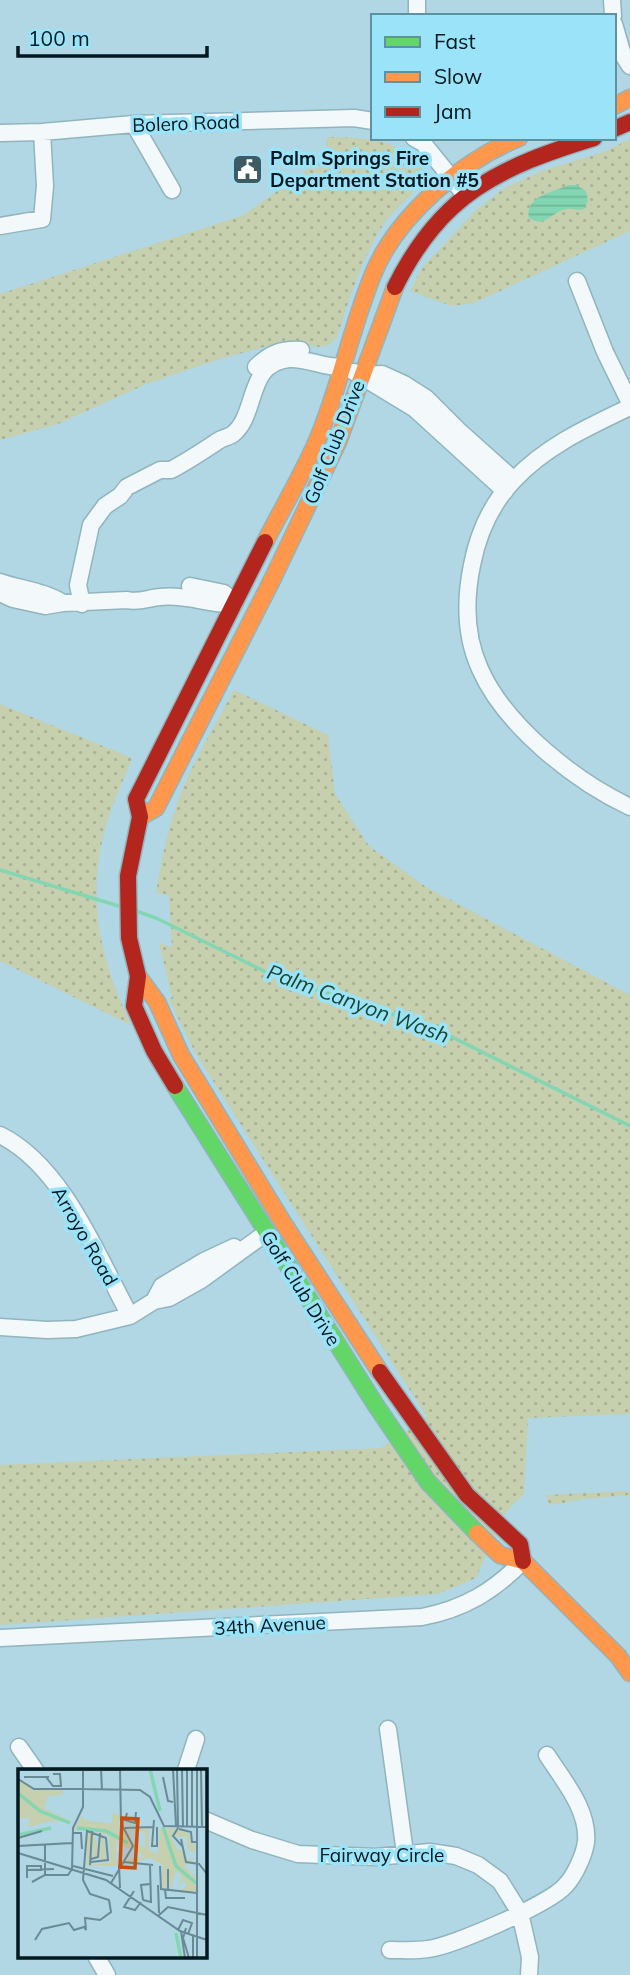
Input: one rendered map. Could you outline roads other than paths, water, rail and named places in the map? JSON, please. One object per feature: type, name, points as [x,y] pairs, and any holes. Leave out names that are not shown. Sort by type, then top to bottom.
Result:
[{"type":"street","points":[[616,31],[623,55],[630,66]]},
{"type":"street","name":"Bolero Road","points":[[0,134],[134,124],[354,118],[371,121]]},
{"type":"street","points":[[134,124],[172,190]]},
{"type":"street","points":[[0,226],[42,219],[45,186],[42,132]]},
{"type":"street","points":[[420,140],[465,195]]},
{"type":"street","name":"Golf Club Drive","points":[[139,817],[156,808],[335,449],[402,271],[419,242],[444,213],[494,174],[544,153],[587,140]]},
{"type":"street","name":"Golf Club Drive","points":[[497,142],[451,177],[419,208],[397,233],[375,270],[316,442],[136,799],[139,817],[128,877],[129,938],[138,976],[134,1006],[154,1051],[266,1233],[428,1482],[500,1555],[523,1561],[618,1656],[630,1673]]},
{"type":"street","points":[[576,281],[604,352],[630,405],[570,435],[530,464],[509,485],[487,519],[475,550],[467,588],[467,620],[480,669],[499,701],[527,735],[587,783],[630,807]]},
{"type":"street","points":[[82,604],[78,585],[91,525],[105,506],[120,496],[127,487],[160,470],[171,470],[220,439],[237,409],[246,381],[257,365],[270,354],[281,350],[301,350],[329,357],[342,367],[361,375],[383,374],[404,384],[426,398],[509,485]]},
{"type":"street","points":[[0,582],[18,589],[49,595],[62,603]]},
{"type":"street","points":[[0,593],[45,606],[127,600],[134,594],[149,589],[187,585],[224,593],[234,604]]},
{"type":"street","name":"Golf Club Drive","points":[[138,976],[157,1002],[181,1055],[282,1221],[389,1386],[467,1494],[520,1544],[523,1561]]},
{"type":"street","name":"Arroyo Road","points":[[0,1135],[35,1160],[67,1199],[130,1316]]},
{"type":"street","points":[[0,1326],[47,1330],[76,1329],[130,1316],[154,1301],[169,1298],[201,1280],[282,1221]]},
{"type":"street","name":"34th Avenue","points":[[0,1639],[422,1617],[445,1613],[465,1605],[501,1583],[523,1561]]},
{"type":"street","points":[[388,1729],[405,1853]]},
{"type":"street","points":[[186,1769],[196,1739]]},
{"type":"street","points":[[19,1747],[35,1769]]},
{"type":"street","points":[[390,1950],[430,1949],[456,1941],[547,1901],[566,1886],[579,1864],[586,1843],[583,1818],[574,1798],[547,1755]]},
{"type":"street","name":"Fairway Circle","points":[[206,1820],[298,1854],[376,1857],[430,1852],[456,1856],[478,1865],[500,1881],[520,1913],[530,1957],[529,1975]]},
{"type":"street","points":[[97,1958],[107,1975]]},
{"type":"waterway","name":"Palm Canyon Wash","points":[[0,870],[122,907]]},
{"type":"waterway","name":"Palm Canyon Wash","points":[[136,911],[156,918],[274,976],[434,1028],[630,1126]]},
{"type":"place","name":"Palm Springs Fire Department Station #5","points":[[247,169]]}]
